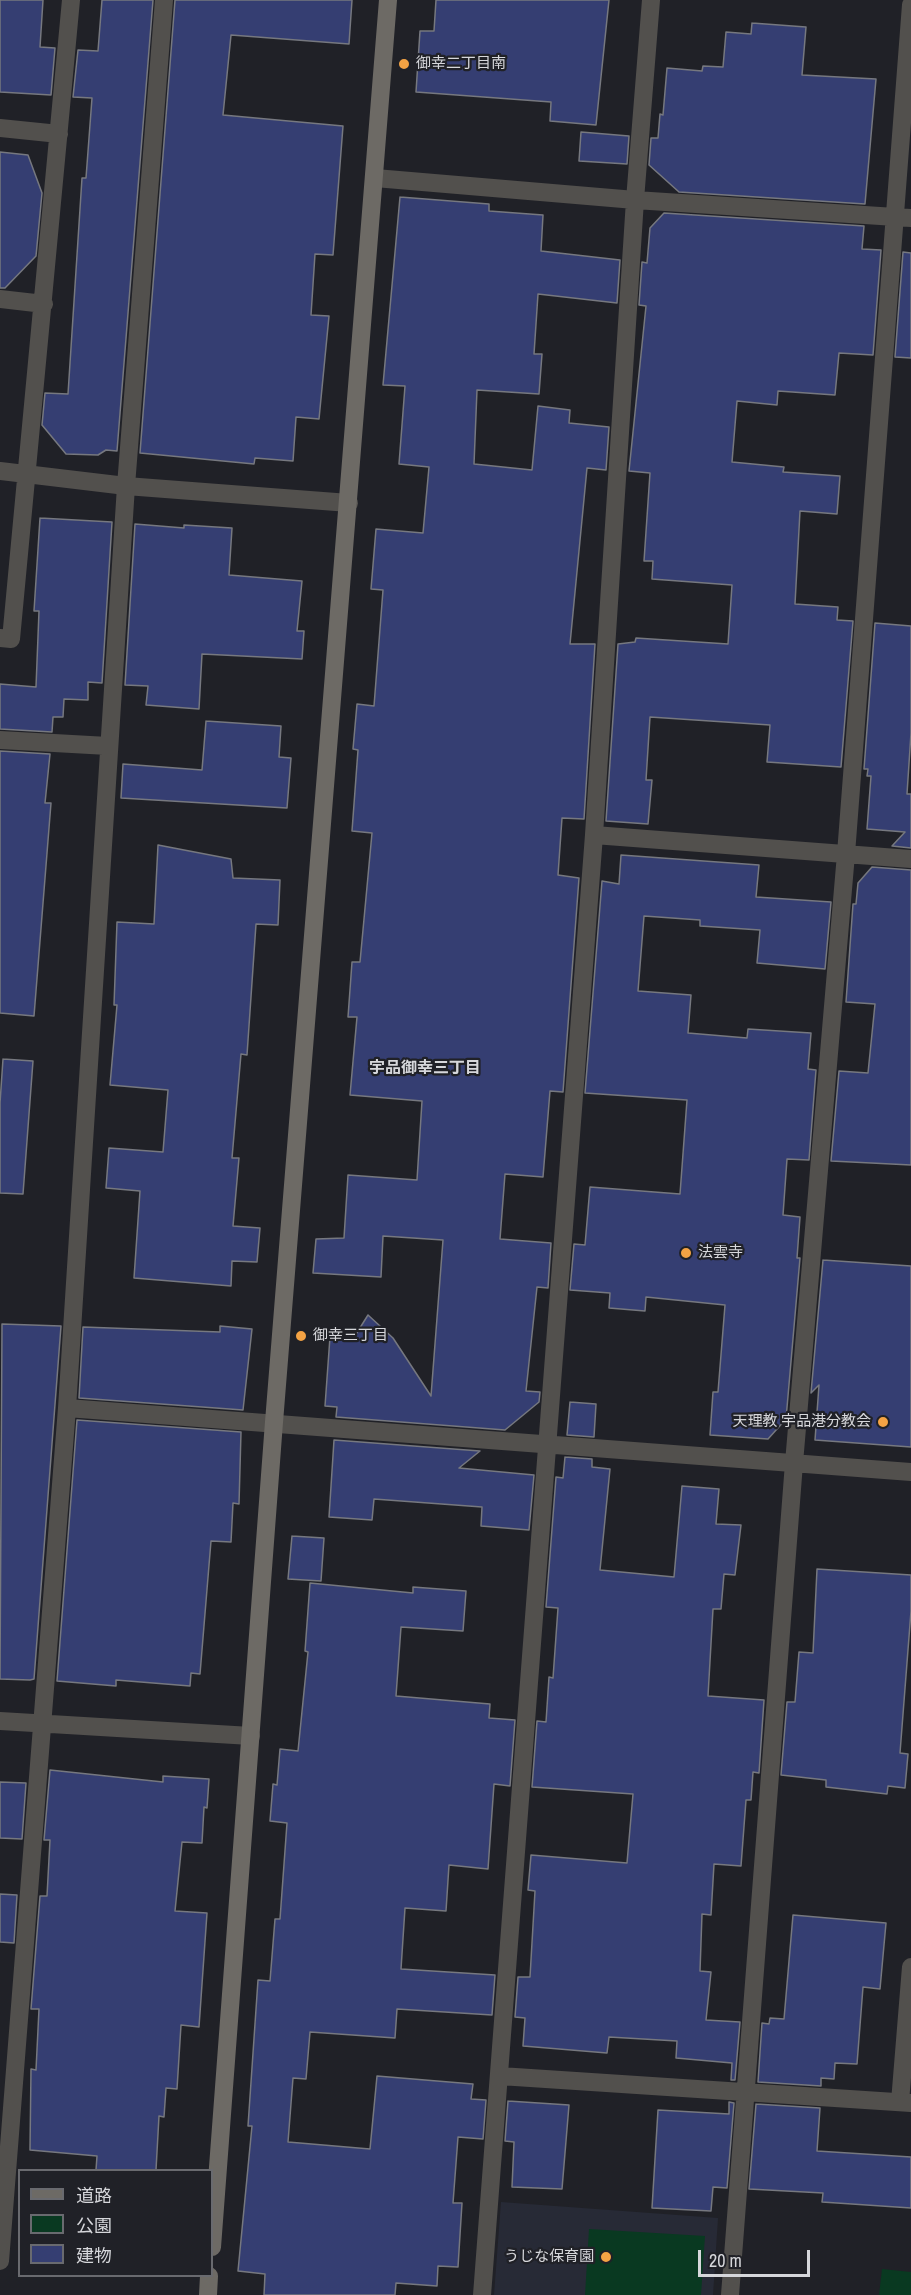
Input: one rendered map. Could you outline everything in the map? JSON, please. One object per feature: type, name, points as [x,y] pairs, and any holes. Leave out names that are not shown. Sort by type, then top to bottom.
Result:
[{"type":"street","points":[[0,638],[11,639],[71,0]]},
{"type":"street","points":[[0,2261],[8,2041],[43,1724],[67,1408],[126,486],[164,0]]},
{"type":"street","points":[[213,2234],[274,1422],[388,0]]},
{"type":"street","points":[[482,2295],[594,835],[635,200],[651,0]]},
{"type":"street","points":[[730,2295],[794,1463],[903,218],[911,5]]},
{"type":"street","points":[[0,128],[59,134]]},
{"type":"street","points":[[375,178],[635,200],[903,218]]},
{"type":"street","points":[[0,299],[44,304]]},
{"type":"street","points":[[0,471],[126,486],[349,503]]},
{"type":"street","points":[[0,740],[108,746]]},
{"type":"street","points":[[594,835],[911,859]]},
{"type":"street","points":[[67,1408],[911,1472]]},
{"type":"street","points":[[0,1721],[251,1736]]},
{"type":"street","points":[[500,2076],[905,2102],[911,1967]]},
{"type":"street","points":[[208,2295],[209,2277]]},
{"type":"shaded area","name":"うじな保育園","points":[[501,2202],[718,2218],[713,2295],[494,2295]]},
{"type":"green space","points":[[589,2229],[705,2236],[701,2295],[585,2295]]},
{"type":"green space","points":[[882,2269],[911,2272],[911,2295],[879,2295]]},
{"type":"building","points":[[0,0],[43,0],[40,47],[55,48],[51,95],[0,92]]},
{"type":"building","points":[[102,0],[153,0],[117,451],[106,450],[98,455],[66,454],[42,425],[45,393],[68,394],[82,178],[86,178],[92,98],[73,97],[78,50],[98,51]]},
{"type":"building","points":[[175,0],[352,0],[349,44],[231,35],[223,115],[343,126],[333,255],[315,254],[311,315],[329,316],[319,419],[296,417],[293,461],[255,458],[254,464],[140,453]]},
{"type":"building","points":[[436,0],[609,0],[596,125],[550,121],[551,102],[416,92],[420,31],[434,31]]},
{"type":"building","points":[[752,23],[806,27],[802,75],[876,79],[865,204],[679,192],[649,165],[651,138],[658,138],[660,114],[663,115],[667,68],[702,71],[703,66],[723,67],[726,32],[751,34]]},
{"type":"building","points":[[581,132],[629,136],[627,164],[579,161]]},
{"type":"building","points":[[0,152],[28,155],[42,193],[36,256],[5,288],[0,288]]},
{"type":"building","points":[[400,197],[489,204],[489,211],[543,215],[541,251],[620,260],[617,303],[538,294],[534,354],[542,354],[539,394],[477,390],[474,464],[532,470],[538,406],[570,410],[569,423],[609,427],[606,470],[587,468],[570,644],[595,644],[584,819],[562,818],[558,875],[579,878],[563,1092],[550,1091],[543,1177],[505,1174],[500,1239],[551,1243],[548,1288],[537,1287],[526,1391],[540,1392],[539,1402],[505,1430],[336,1417],[337,1407],[325,1406],[330,1337],[353,1339],[368,1315],[393,1338],[431,1396],[443,1240],[383,1236],[381,1277],[313,1273],[316,1239],[344,1238],[348,1175],[417,1180],[422,1101],[350,1095],[357,1017],[348,1017],[352,962],[360,962],[372,833],[352,831],[358,750],[353,749],[357,704],[374,706],[383,590],[371,589],[376,529],[423,533],[429,467],[399,464],[405,386],[383,385]]},
{"type":"building","points":[[664,213],[864,226],[862,249],[881,250],[873,355],[839,353],[835,395],[778,391],[777,405],[737,401],[732,462],[784,467],[783,472],[840,476],[837,514],[800,511],[795,604],[838,607],[837,620],[853,621],[841,767],[767,762],[770,725],[650,717],[646,780],[652,780],[648,824],[606,821],[618,644],[635,642],[636,638],[728,644],[732,585],[652,579],[653,561],[644,561],[650,473],[629,471],[646,306],[639,305],[642,262],[647,263],[650,228]]},
{"type":"building","points":[[903,252],[911,253],[911,358],[895,357]]},
{"type":"building","points":[[40,518],[112,522],[102,683],[88,682],[88,700],[64,699],[63,717],[53,717],[52,732],[0,729],[0,684],[36,687],[39,611],[34,611]]},
{"type":"building","points":[[135,524],[184,528],[184,525],[232,528],[229,575],[302,581],[297,631],[304,631],[302,659],[202,654],[199,709],[146,705],[148,686],[125,685]]},
{"type":"building","points":[[875,623],[911,626],[911,733],[907,794],[911,794],[911,848],[892,846],[905,832],[867,829],[871,776],[867,776],[868,769],[864,769]]},
{"type":"building","points":[[206,721],[281,726],[279,757],[291,758],[287,808],[121,798],[123,764],[202,770]]},
{"type":"building","points":[[0,751],[50,754],[45,803],[51,803],[34,1016],[0,1013]]},
{"type":"building","points":[[158,845],[231,859],[233,878],[280,880],[278,925],[256,924],[247,1055],[241,1054],[232,1158],[239,1158],[233,1226],[260,1228],[257,1262],[232,1261],[231,1286],[134,1278],[140,1191],[106,1188],[109,1148],[163,1152],[168,1090],[110,1085],[117,1005],[114,1005],[117,922],[154,924]]},
{"type":"building","points":[[621,855],[759,865],[756,897],[831,902],[825,969],[757,963],[760,930],[700,926],[700,920],[644,916],[638,991],[691,995],[688,1033],[747,1038],[748,1029],[811,1033],[808,1069],[816,1070],[809,1160],[787,1159],[783,1215],[800,1217],[797,1258],[800,1258],[786,1419],[768,1439],[710,1435],[713,1392],[718,1392],[725,1305],[646,1297],[645,1311],[609,1308],[610,1293],[570,1290],[574,1244],[585,1245],[590,1187],[680,1194],[687,1100],[585,1093],[602,881],[619,884]]},
{"type":"building","points":[[872,867],[911,870],[911,1165],[831,1161],[839,1071],[868,1073],[875,1004],[846,1002],[853,904],[856,904],[858,883]]},
{"type":"building","points":[[3,1059],[33,1061],[23,1194],[0,1193],[0,1103]]},
{"type":"building","points":[[823,1260],[911,1266],[911,1447],[815,1440],[819,1385],[811,1393]]},
{"type":"building","points":[[2,1324],[61,1326],[34,1679],[30,1680],[0,1679]]},
{"type":"building","points":[[220,1326],[252,1329],[243,1410],[79,1398],[83,1327],[220,1332]]},
{"type":"building","points":[[570,1402],[596,1404],[594,1437],[567,1435]]},
{"type":"building","points":[[77,1420],[241,1432],[239,1504],[233,1503],[231,1542],[211,1541],[200,1674],[191,1673],[190,1686],[116,1680],[116,1686],[57,1681]]},
{"type":"building","points":[[334,1440],[480,1451],[459,1468],[534,1475],[529,1530],[481,1526],[482,1507],[374,1499],[372,1520],[329,1517]]},
{"type":"building","points":[[565,1457],[592,1459],[592,1467],[610,1469],[600,1570],[674,1577],[682,1486],[719,1489],[716,1524],[741,1525],[735,1575],[724,1574],[721,1609],[713,1609],[708,1696],[764,1700],[759,1773],[753,1772],[751,1800],[746,1800],[741,1866],[714,1864],[711,1915],[702,1914],[700,1971],[711,1972],[706,2020],[740,2022],[735,2080],[731,2080],[732,2063],[676,2058],[677,2041],[609,2037],[607,2053],[523,2046],[525,2018],[515,2017],[518,1977],[530,1977],[535,1891],[528,1890],[531,1855],[627,1863],[633,1794],[532,1787],[537,1721],[546,1722],[549,1677],[553,1678],[558,1608],[546,1607],[556,1477],[563,1478]]},
{"type":"building","points":[[292,1536],[324,1538],[321,1581],[288,1579]]},
{"type":"building","points":[[817,1569],[911,1575],[911,1611],[900,1753],[908,1754],[905,1788],[888,1786],[887,1794],[826,1787],[826,1780],[781,1775],[787,1702],[795,1702],[799,1652],[813,1653]]},
{"type":"building","points":[[310,1583],[413,1593],[413,1587],[466,1591],[463,1631],[401,1627],[396,1696],[490,1704],[489,1718],[515,1720],[510,1786],[494,1784],[488,1869],[449,1865],[446,1911],[405,1908],[401,1969],[495,1975],[492,2015],[397,2009],[395,2038],[310,2032],[306,2079],[293,2078],[288,2142],[370,2149],[377,2076],[473,2084],[471,2099],[486,2100],[483,2139],[458,2137],[453,2203],[462,2203],[458,2267],[438,2266],[437,2286],[396,2283],[395,2295],[264,2295],[265,2274],[238,2271],[252,2126],[248,2126],[258,1980],[270,1981],[275,1919],[280,1919],[287,1823],[270,1821],[273,1784],[277,1785],[280,1749],[298,1751],[308,1652],[305,1651]]},
{"type":"building","points":[[50,1770],[163,1782],[163,1776],[209,1779],[207,1808],[204,1807],[202,1843],[182,1842],[175,1911],[207,1913],[199,2027],[181,2025],[177,2089],[166,2088],[164,2117],[159,2116],[156,2169],[96,2169],[97,2156],[30,2150],[31,2069],[36,2070],[39,2009],[31,2009],[40,1896],[47,1896],[50,1840],[44,1840]]},
{"type":"building","points":[[0,1782],[26,1783],[22,1839],[0,1838]]},
{"type":"building","points":[[0,1894],[17,1895],[14,1943],[0,1942]]},
{"type":"building","points":[[793,1915],[886,1923],[880,1989],[863,1987],[857,2064],[835,2063],[834,2079],[821,2078],[821,2086],[758,2082],[762,2023],[769,2024],[770,2018],[784,2019]]},
{"type":"building","points":[[508,2101],[569,2105],[562,2189],[512,2187],[514,2142],[505,2141]]},
{"type":"building","points":[[729,2102],[734,2103],[727,2188],[713,2187],[711,2211],[652,2208],[658,2110],[729,2114]]},
{"type":"building","points":[[756,2104],[820,2108],[817,2151],[911,2157],[911,2208],[822,2202],[823,2193],[749,2189]]},
{"type":"place","name":"御幸二丁目南","points":[[404,64]]},
{"type":"place","name":"法雲寺","points":[[686,1253]]},
{"type":"place","name":"御幸三丁目","points":[[301,1336]]},
{"type":"place","name":"天理教 宇品港分教会","points":[[883,1422]]},
{"type":"place","name":"うじな保育園","points":[[606,2257]]},
{"type":"district","name":"宇品御幸三丁目","points":[[425,1069]]}]
